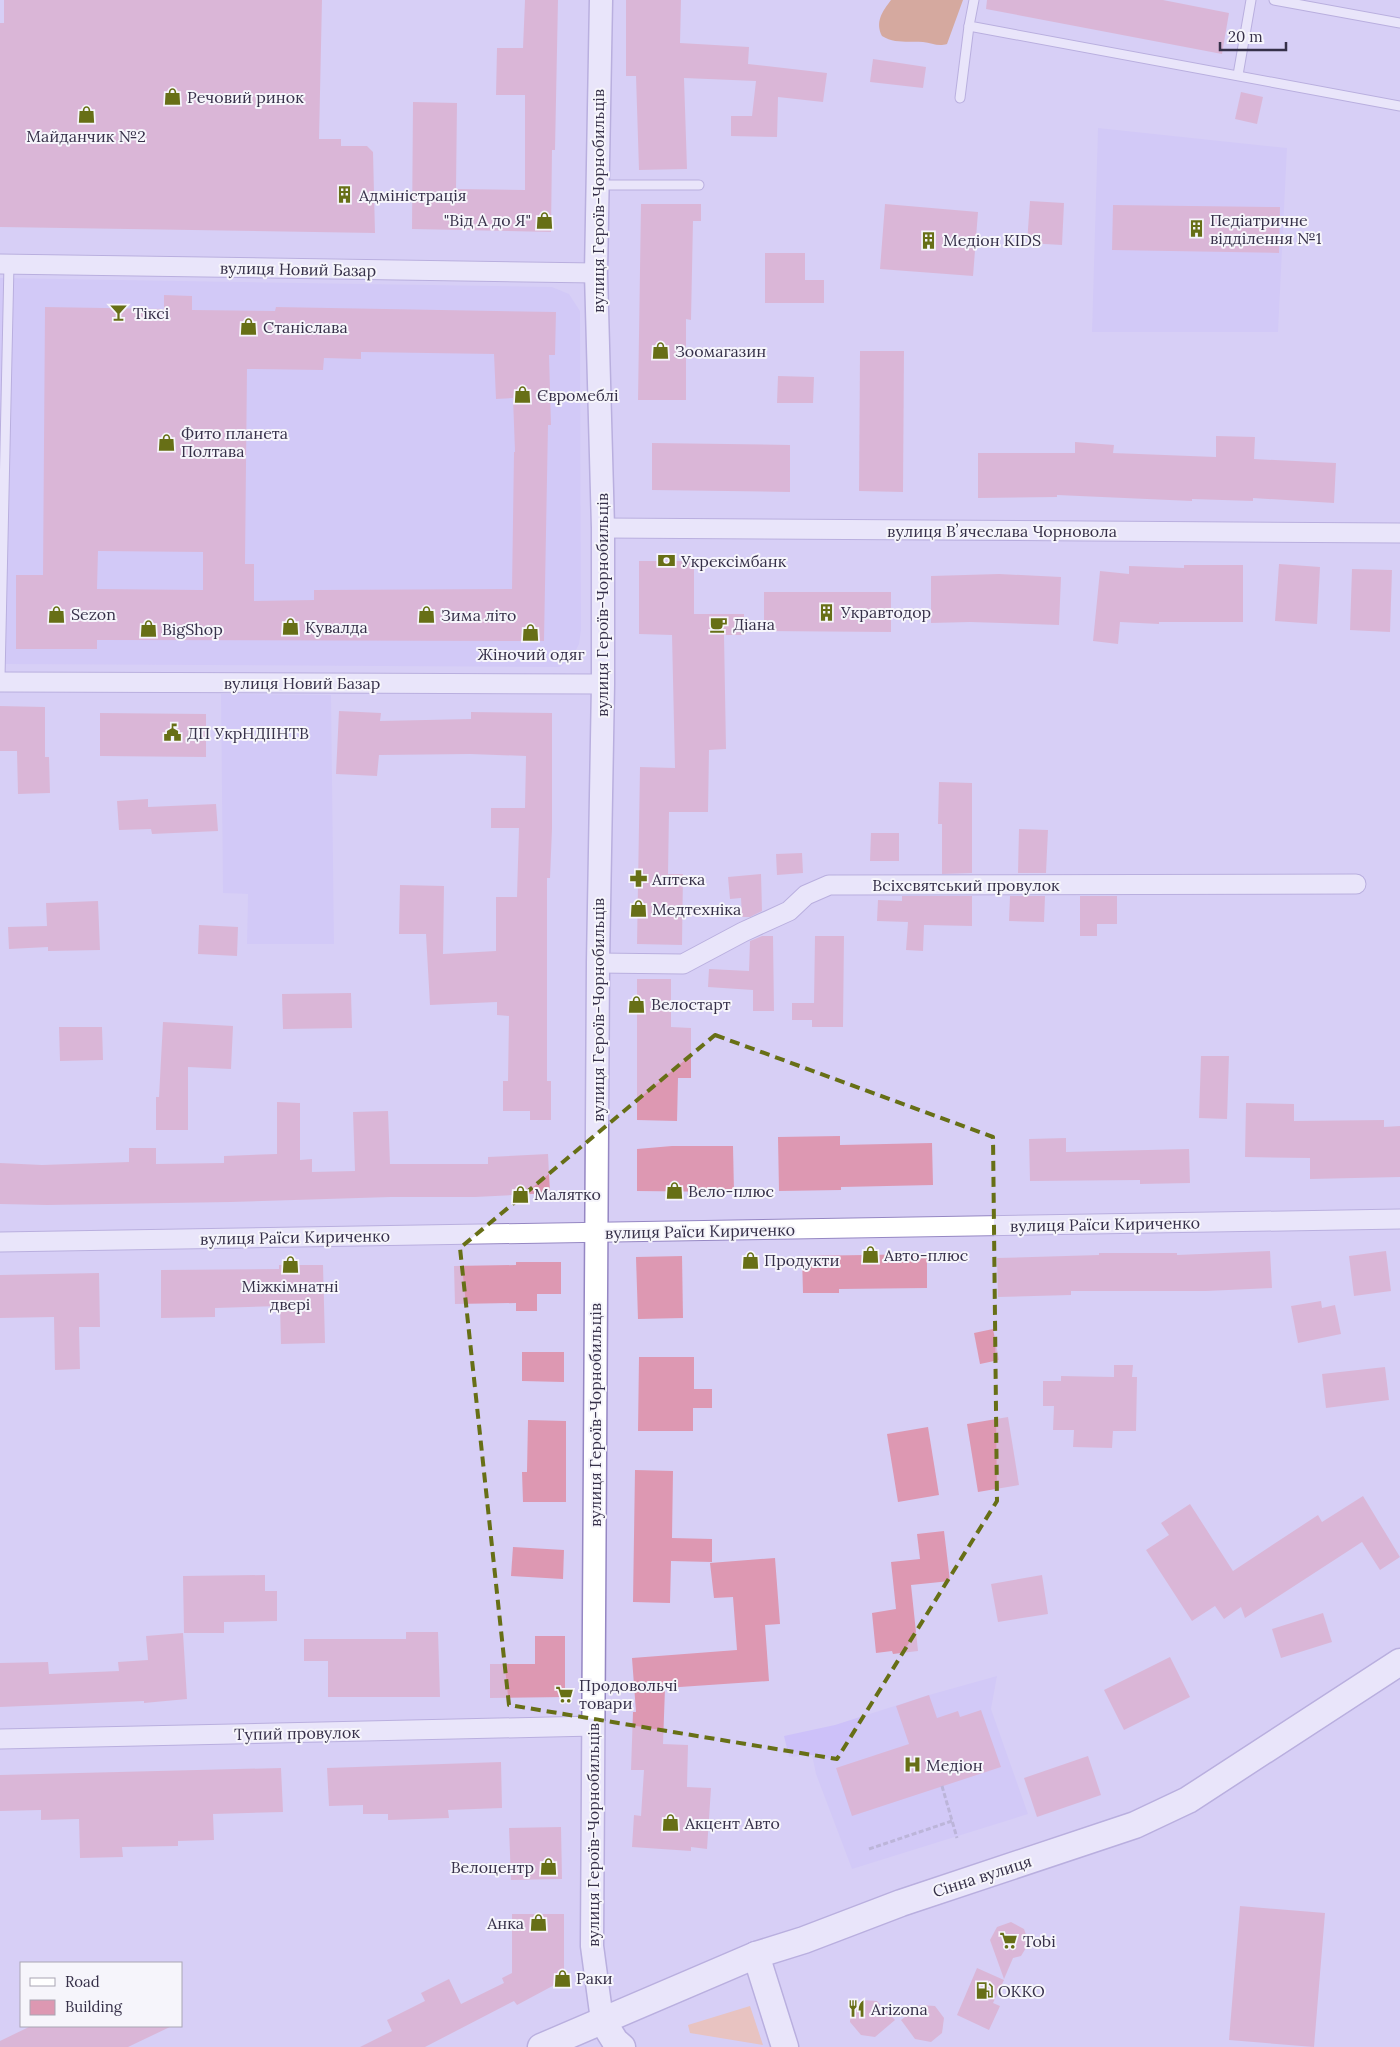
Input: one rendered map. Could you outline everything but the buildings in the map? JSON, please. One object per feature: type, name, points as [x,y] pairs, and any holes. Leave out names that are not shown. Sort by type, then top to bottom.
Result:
[{"type":"main road","name":"Сінна вулиця","points":[[541,2047],[756,1955],[804,1940],[892,1906],[1135,1825],[1188,1800],[1400,1662]]},
{"type":"main road","points":[[756,1955],[785,2047]]},
{"type":"main road","points":[[602,2020],[615,2041],[622,2047]]},
{"type":"street","name":"вулиця Героїв-Чорнобильців","points":[[601,0],[596,273],[603,528],[603,684],[598,962],[592,1946],[602,2020]]},
{"type":"street","name":"вулиця Новий Базар","points":[[5,264],[596,273]]},
{"type":"street","name":"вулиця Вʼячеслава Чорновола","points":[[603,528],[1400,533]]},
{"type":"street","name":"вулиця Новий Базар","points":[[0,682],[603,684]]},
{"type":"street","name":"Всіхсвятський провулок","points":[[598,962],[683,964],[743,932],[789,911],[806,895],[829,885],[1356,884]]},
{"type":"street","name":"вулиця Раїси Кириченко","points":[[0,1242],[1400,1219]]},
{"type":"street","name":"Тупий провулок","points":[[0,1738],[594,1726]]},
{"type":"lane","points":[[960,98],[974,0]]},
{"type":"lane","points":[[1238,75],[1251,0]]},
{"type":"lane","points":[[1274,0],[1400,23]]},
{"type":"lane","points":[[969,26],[1400,106]]},
{"type":"lane","points":[[597,185],[699,185]]},
{"type":"lane","points":[[0,677],[5,264]]},
{"type":"path","points":[[942,1786],[957,1838]]},
{"type":"path","points":[[869,1848],[952,1821]]},
{"type":"highlighted area","points":[[715,1035],[993,1137],[997,1501],[837,1759],[509,1705],[460,1248]]},
{"type":"shaded area","points":[[891,0],[963,0],[947,44],[941,45],[897,41],[882,36],[879,22],[882,13]]},
{"type":"shaded area","points":[[1098,128],[1287,148],[1278,332],[1092,332]]},
{"type":"shaded area","points":[[0,278],[552,287],[569,294],[580,311],[581,630],[579,644],[572,658],[560,667],[0,664]]},
{"type":"shaded area","points":[[221,694],[331,695],[334,944],[247,944],[248,894],[223,893]]},
{"type":"shaded area","name":"Медіон","points":[[997,1676],[991,1709],[1028,1814],[852,1869],[816,1774],[812,1755],[789,1757],[784,1736],[835,1725],[929,1695]]},
{"type":"shaded area","points":[[750,2006],[763,2045],[690,2033],[688,2025]]},
{"type":"place","name":"Речовий ринок","points":[[173,97]]},
{"type":"place","name":"Майданчик №2","points":[[86,115]]},
{"type":"place","name":"Адміністрація","points":[[345,195]]},
{"type":"place","name":"\"Від А до Я\"","points":[[545,220]]},
{"type":"place","name":"Педіатричне відділення №1","points":[[1196,229]]},
{"type":"place","name":"Медіон KIDS","points":[[929,240]]},
{"type":"place","name":"Тіксі","points":[[119,313]]},
{"type":"place","name":"Станіслава","points":[[249,327]]},
{"type":"place","name":"Зоомагазин","points":[[661,351]]},
{"type":"place","name":"Євромеблі","points":[[523,395]]},
{"type":"place","name":"Фито планета Полтава","points":[[167,442]]},
{"type":"place","name":"Укрексімбанк","points":[[667,561]]},
{"type":"place","name":"Укравтодор","points":[[827,612]]},
{"type":"place","name":"Sezon","points":[[57,614]]},
{"type":"place","name":"Зима літо","points":[[427,615]]},
{"type":"place","name":"Діана","points":[[719,624]]},
{"type":"place","name":"Кувалда","points":[[291,627]]},
{"type":"place","name":"BigShop","points":[[148,629]]},
{"type":"place","name":"Жіночий одяг","points":[[531,633]]},
{"type":"place","name":"ДП УкрНДІІНТВ","points":[[173,733]]},
{"type":"place","name":"Аптека","points":[[638,879]]},
{"type":"place","name":"Медтехніка","points":[[638,909]]},
{"type":"place","name":"Велостарт","points":[[637,1004]]},
{"type":"place","name":"Вело-плюс","points":[[674,1191]]},
{"type":"place","name":"Малятко","points":[[520,1194]]},
{"type":"place","name":"Авто-плюс","points":[[870,1255]]},
{"type":"place","name":"Продукти","points":[[750,1260]]},
{"type":"place","name":"Міжкімнатні двері","points":[[290,1265]]},
{"type":"place","name":"Продовольчі товари","points":[[565,1694]]},
{"type":"place","name":"Медіон","points":[[912,1765]]},
{"type":"place","name":"Акцент Авто","points":[[671,1823]]},
{"type":"place","name":"Велоцентр","points":[[548,1867]]},
{"type":"place","name":"Анка","points":[[538,1923]]},
{"type":"place","name":"Tobi","points":[[1009,1941]]},
{"type":"place","name":"Раки","points":[[562,1978]]},
{"type":"place","name":"ОККО","points":[[984,1991]]},
{"type":"place","name":"Arizona","points":[[857,2009]]}]
